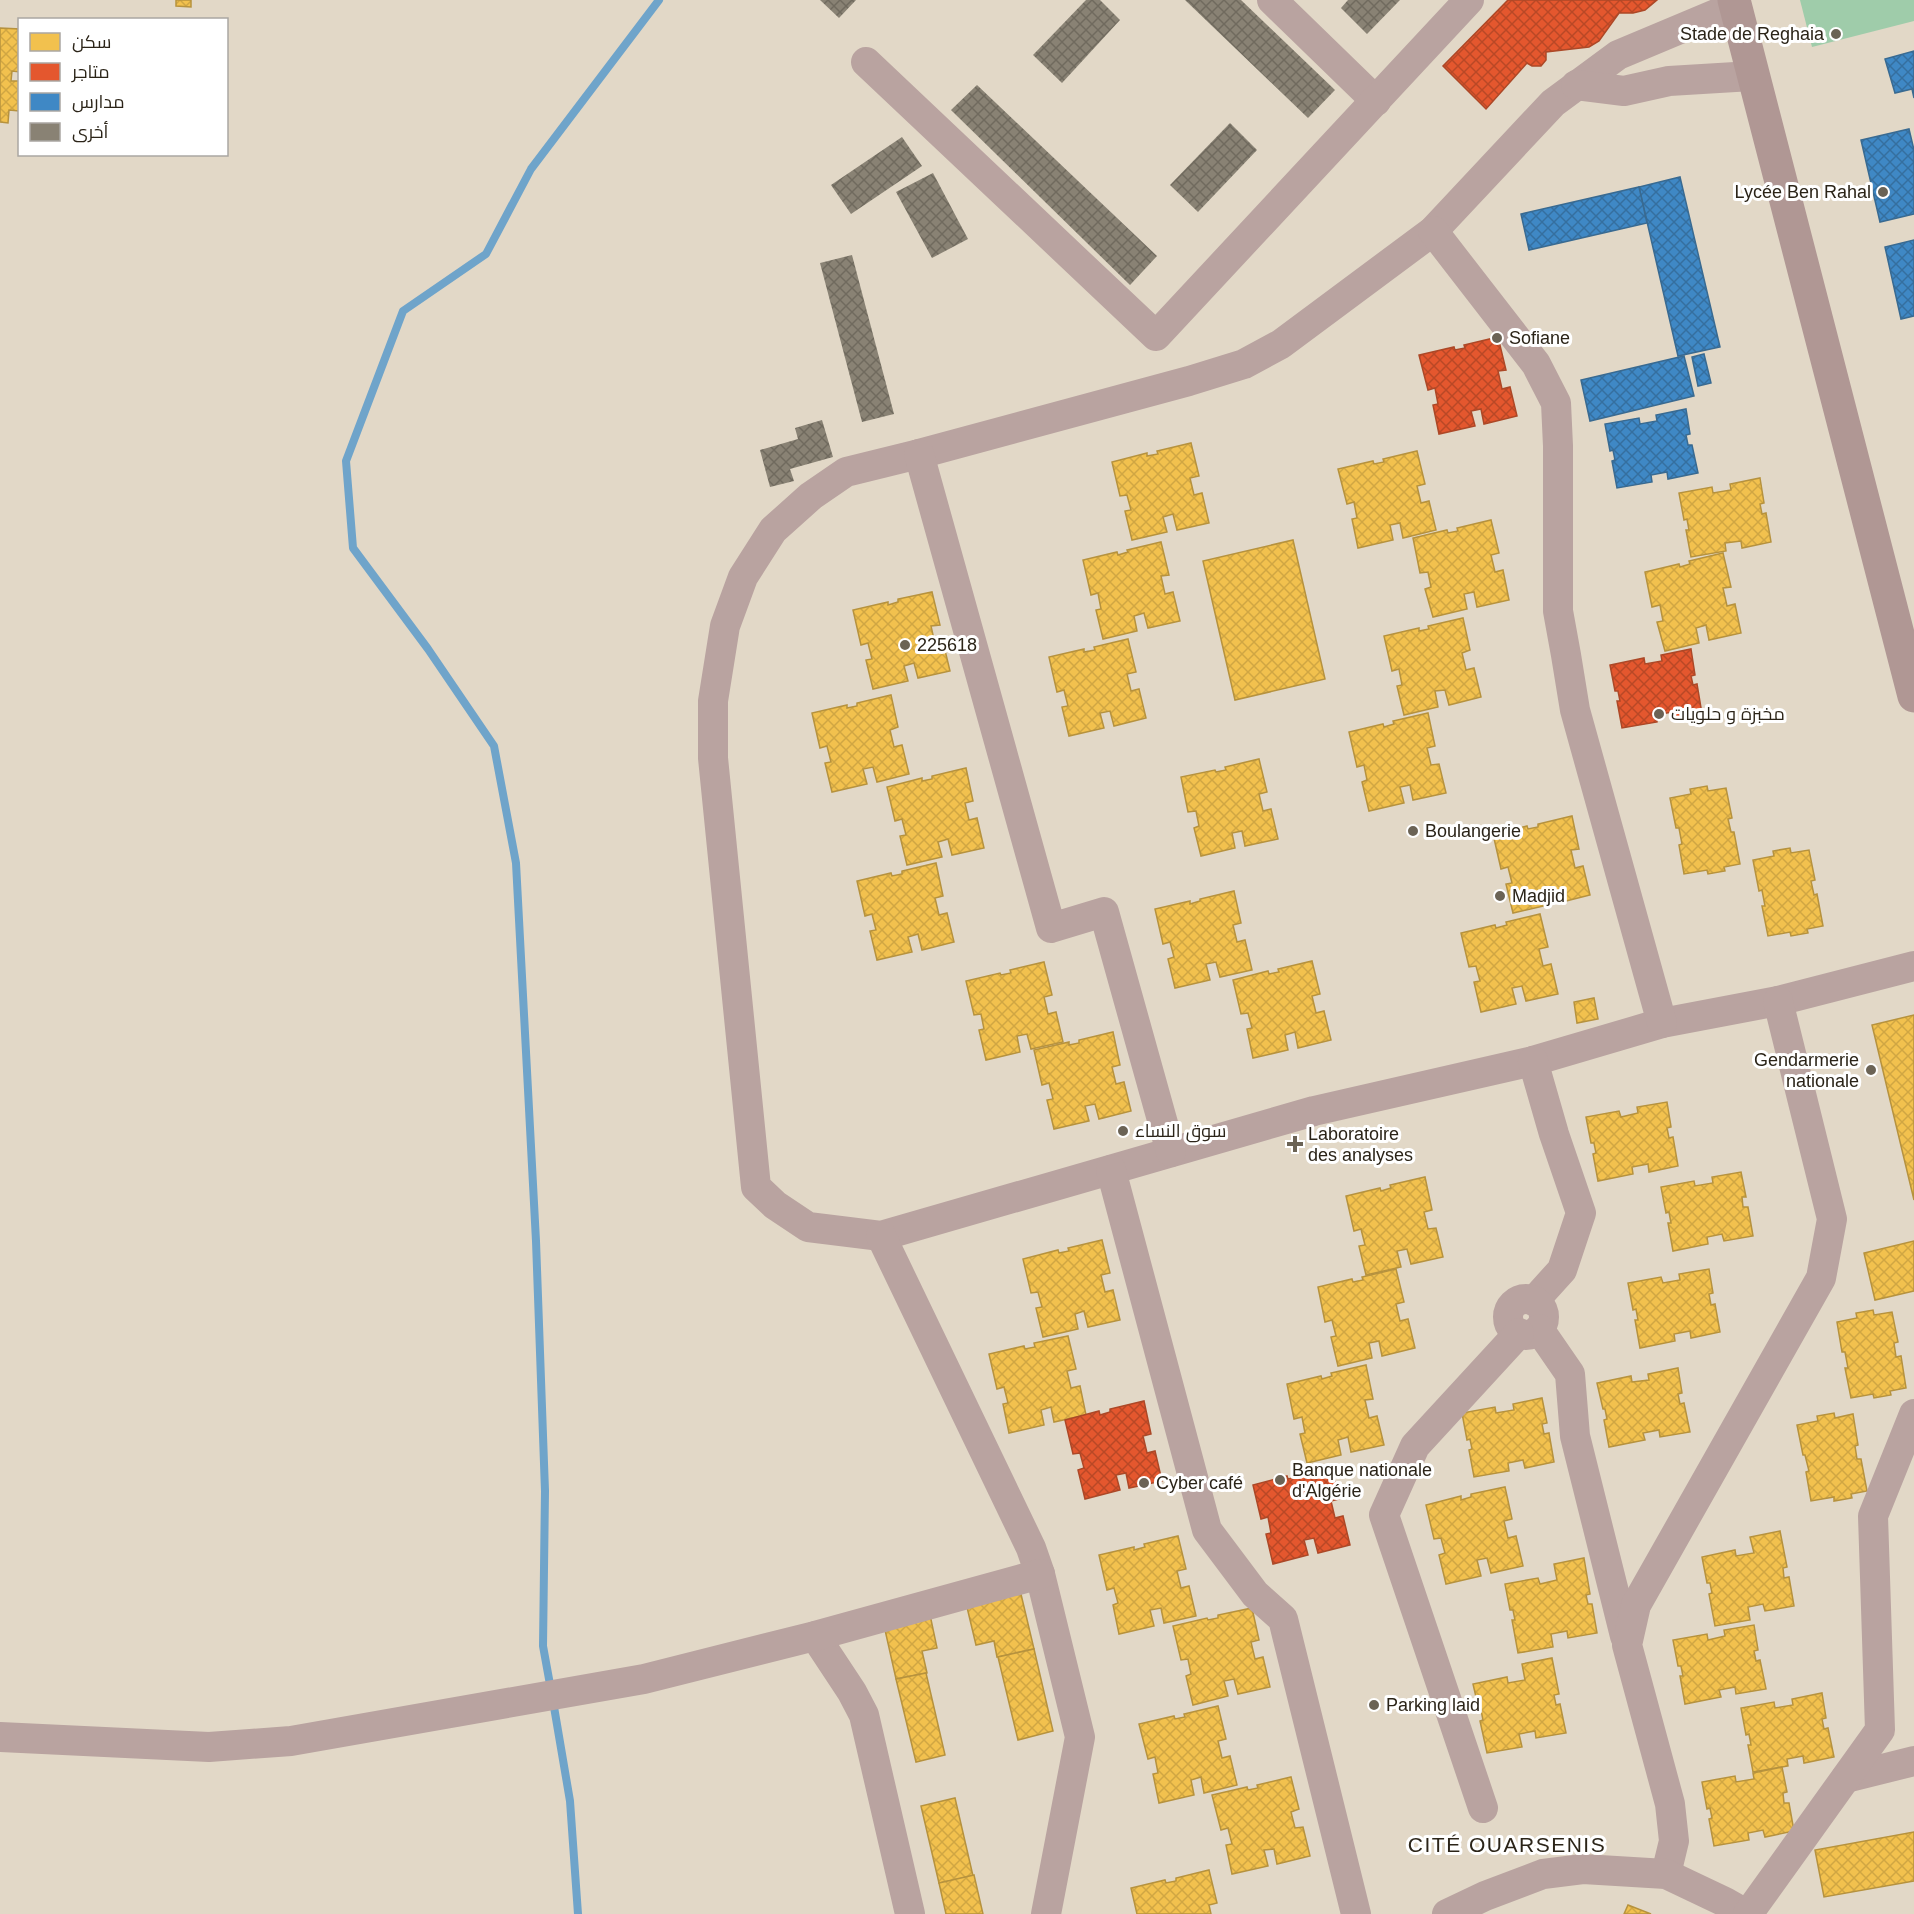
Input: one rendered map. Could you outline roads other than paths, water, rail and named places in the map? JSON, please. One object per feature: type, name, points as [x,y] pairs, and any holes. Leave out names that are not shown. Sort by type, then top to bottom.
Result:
[{"type":"main road","points":[[1734,3],[1752,76],[1906,629],[1914,696]]},
{"type":"street","points":[[1272,0],[1376,101]]},
{"type":"street","points":[[866,62],[1156,336],[1468,0]]},
{"type":"street","points":[[1734,3],[1618,55],[1576,85],[1553,103],[1433,231],[1281,344],[1244,364],[1178,384],[846,472],[811,496],[773,530],[743,577],[725,626],[713,701],[715,770],[756,1187],[775,1205],[808,1227],[881,1236],[1314,1111],[1533,1061],[1662,1023],[1778,1001],[1914,966]]},
{"type":"street","points":[[1576,85],[1624,91],[1669,81],[1752,76]]},
{"type":"street","points":[[1433,231],[1536,364],[1556,403],[1558,611],[1575,710],[1662,1023]]},
{"type":"street","points":[[919,454],[1051,928],[1104,912],[1171,1152]]},
{"type":"street","points":[[1627,1645],[1635,1605],[1821,1278],[1832,1220],[1778,1001]]},
{"type":"street","points":[[1483,1808],[1383,1515],[1415,1446],[1531,1321],[1562,1269],[1581,1213],[1554,1134],[1533,1061]]},
{"type":"street","points":[[1111,1170],[1207,1530],[1255,1594],[1283,1619],[1356,1914]]},
{"type":"street","points":[[881,1236],[1031,1548],[1040,1574],[1080,1737],[1046,1914]]},
{"type":"street","points":[[1531,1321],[1570,1374],[1575,1436],[1627,1645],[1670,1804],[1674,1841],[1666,1874]]},
{"type":"street","points":[[1447,1914],[1485,1896],[1543,1874],[1583,1869],[1666,1874],[1747,1914],[1880,1730],[1873,1516],[1914,1414]]},
{"type":"street","points":[[0,1737],[208,1747],[291,1741],[644,1679],[815,1636],[1040,1574]]},
{"type":"street","points":[[815,1636],[852,1692],[864,1715],[910,1914]]},
{"type":"street","points":[[1846,1778],[1914,1761]]},
{"type":"waterway","points":[[551,1690],[543,1646],[545,1491],[536,1241],[516,863],[494,746],[428,649],[353,548],[346,461],[403,311],[486,254],[531,169],[659,0]]},
{"type":"waterway","points":[[553,1701],[570,1801],[578,1914]]},
{"type":"place","name":"Stade de Reghaia","points":[[1836,34]]},
{"type":"place","name":"Lycée Ben Rahal","points":[[1883,192]]},
{"type":"place","name":"Sofiane","points":[[1497,338]]},
{"type":"place","name":"225618","points":[[905,645]]},
{"type":"place","name":"مخبزة و حلويات","points":[[1659,714]]},
{"type":"place","name":"Boulangerie","points":[[1413,831]]},
{"type":"place","name":"Madjid","points":[[1500,896]]},
{"type":"place","name":"Gendarmerie nationale","points":[[1871,1070]]},
{"type":"place","name":"سوق النساء","points":[[1123,1131]]},
{"type":"place","name":"Laboratoire des analyses","points":[[1295,1144]]},
{"type":"place","name":"Banque nationale d'Algérie","points":[[1280,1480]]},
{"type":"place","name":"Cyber café","points":[[1144,1483]]},
{"type":"place","name":"Parking laid","points":[[1374,1705]]},
{"type":"district","name":"CITÉ OUARSENIS","points":[[1507,1845]]}]
